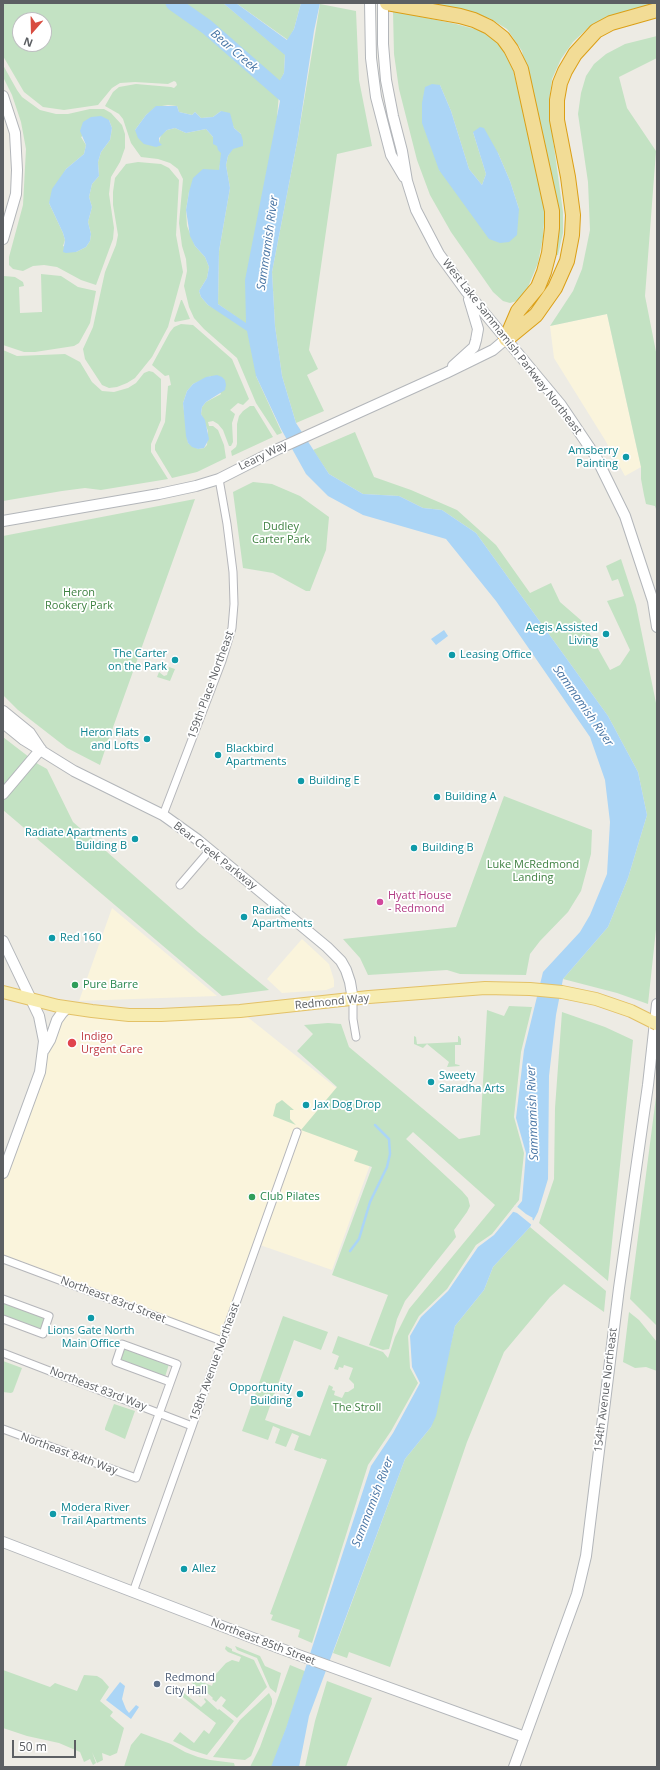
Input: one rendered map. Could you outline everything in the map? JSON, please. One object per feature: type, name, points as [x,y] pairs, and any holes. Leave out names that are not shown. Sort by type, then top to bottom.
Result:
[{"type":"highway","points":[[387,3],[474,20],[489,27],[503,38],[511,49],[521,69],[552,211],[552,228],[549,253],[538,287],[518,311],[506,339]]},
{"type":"highway","points":[[506,339],[536,314],[555,288],[567,261],[572,235],[573,216],[557,120],[557,100],[560,83],[565,71],[575,54],[596,31],[611,23],[657,10]]},
{"type":"main road","name":"West Lake Sammamish Parkway Northeast","points":[[370,3],[371,58],[380,117],[391,155],[407,181]]},
{"type":"main road","name":"West Lake Sammamish Parkway Northeast","points":[[383,3],[383,44],[386,80],[402,151],[407,181],[416,210],[439,254],[466,291],[569,417],[596,457],[624,516],[655,605]]},
{"type":"main road","points":[[3,96],[15,133],[17,170],[16,194],[3,239]]},
{"type":"main road","points":[[446,373],[474,347],[476,340],[478,329],[466,291]]},
{"type":"main road","name":"Leary Way","points":[[3,521],[159,494],[196,486],[219,478],[278,449],[446,373],[493,350],[506,339]]},
{"type":"main road","points":[[655,605],[657,627]]},
{"type":"main road","name":"Bear Creek Parkway","points":[[3,711],[30,734],[41,750]]},
{"type":"main road","name":"Bear Creek Parkway","points":[[3,723],[24,740],[74,771],[163,815],[210,850],[327,946],[341,961],[346,970],[353,1000]]},
{"type":"main road","points":[[3,794],[41,750]]},
{"type":"main road","points":[[3,941],[31,999],[42,1028],[44,1050],[40,1072],[3,1173]]},
{"type":"main road","name":"Redmond Way","points":[[3,992],[67,1008],[129,1015],[160,1015],[240,1011],[485,988],[530,989],[574,995],[596,1000],[631,1011],[657,1024]]},
{"type":"main road","name":"154th Avenue Northeast","points":[[514,1767],[577,1594],[586,1556],[619,1288],[648,1085],[657,1004]]},
{"type":"main road","points":[[44,1050],[50,1040],[57,1020],[67,1008]]},
{"type":"main road","name":"Northeast 85th Street","points":[[3,1542],[279,1648],[525,1737]]},
{"type":"street","name":"159th Place Northeast","points":[[163,815],[222,661],[232,628],[234,604],[233,572],[219,478]]},
{"type":"street","points":[[180,885],[210,850]]},
{"type":"street","points":[[353,1000],[353,1019],[356,1037]]},
{"type":"street","name":"158th Avenue Northeast","points":[[132,1592],[297,1132]]},
{"type":"street","name":"Northeast 83rd Street","points":[[3,1259],[222,1341]]},
{"type":"street","points":[[3,1299],[49,1316],[43,1334],[3,1319]]},
{"type":"street","points":[[159,1413],[177,1364],[122,1344],[116,1362],[170,1382]]},
{"type":"street","name":"Northeast 83rd Way","points":[[3,1353],[192,1426]]},
{"type":"street","name":"Northeast 84th Way","points":[[3,1429],[136,1478],[159,1413]]},
{"type":"shaded area","points":[[607,314],[641,467],[625,476],[605,440],[554,358],[550,326]]},
{"type":"shaded area","points":[[112,908],[217,996],[79,1001]]},
{"type":"shaded area","points":[[302,939],[329,964],[334,980],[334,987],[326,990],[282,993],[267,979]]},
{"type":"shaded area","points":[[92,1011],[240,1011],[384,1126],[332,1270],[257,1244],[222,1341],[3,1259],[3,1173],[62,1013]]},
{"type":"green space","points":[[3,3],[223,3],[285,54],[284,73],[280,81],[256,376],[282,433],[277,435],[256,403],[237,358],[204,329],[194,318],[189,307],[184,286],[187,271],[186,259],[182,246],[179,223],[183,179],[178,169],[170,163],[158,159],[141,157],[131,143],[123,119],[119,114],[105,106],[113,92],[119,87],[136,84],[174,88],[177,85],[176,82],[174,81],[168,84],[135,82],[120,83],[112,88],[98,105],[64,110],[43,107],[24,92],[3,56]],"holes":[[[168,105],[177,106],[179,112],[192,115],[195,112],[201,118],[213,117],[221,111],[231,121],[234,128],[241,134],[228,156],[226,165],[230,188],[219,251],[218,304],[246,324],[208,305],[201,297],[199,291],[207,278],[209,267],[205,257],[195,246],[187,226],[186,210],[189,192],[219,170],[222,153],[213,137],[206,129],[186,133],[175,128],[167,130],[161,135],[159,142],[135,130],[146,115],[156,107]]]},
{"type":"green space","points":[[236,3],[301,3],[294,29],[288,40]]},
{"type":"green space","points":[[414,3],[657,3],[657,5],[609,17],[590,26],[573,42],[561,59],[552,79],[549,102],[563,212],[563,233],[558,255],[556,255],[558,224],[522,51],[507,29],[489,18]]},
{"type":"green space","points":[[320,4],[356,11],[359,80],[372,146],[337,154],[309,350],[318,369],[307,375],[324,411],[296,423],[282,376],[275,326],[272,272],[298,137]]},
{"type":"green space","points":[[393,11],[486,32],[502,47],[513,69],[545,207],[543,237],[538,263],[528,287],[517,301],[510,303],[503,301],[493,292],[451,232],[430,195],[417,160],[399,89],[394,54]],"holes":[[[440,85],[451,111],[469,169],[482,185],[486,174],[473,132],[498,153],[510,181],[519,209],[439,170]]]},
{"type":"green space","points":[[657,36],[657,58],[619,77],[627,108],[656,151],[645,296],[657,357],[657,512],[655,506],[646,504],[641,479],[641,467],[607,314],[550,326],[573,291],[582,269],[590,230],[588,182],[578,114],[581,93],[586,76],[594,64],[606,54],[625,44]]},
{"type":"green space","points":[[3,65],[22,97],[40,110],[56,114],[68,114],[90,109],[104,109],[111,113],[122,125],[125,134],[125,148],[120,162],[111,177],[109,194],[114,228],[113,239],[96,285],[81,280],[57,267],[44,265],[33,266],[23,271],[13,269],[9,265],[9,257],[23,205],[26,149],[21,122],[12,95],[3,77]],"holes":[[[109,120],[112,128],[110,140],[101,152],[98,162],[99,176],[92,184],[89,197],[92,207],[88,222],[91,234],[90,241],[86,247],[76,252],[63,246],[65,240],[63,233],[49,203],[66,169],[84,154],[86,145],[81,137]]]},
{"type":"green space","points":[[138,162],[161,164],[169,168],[179,180],[176,235],[183,272],[168,327],[152,357],[135,378],[117,387],[109,388],[102,385],[85,359],[83,349],[93,327],[105,272],[116,245],[118,235],[113,205],[115,178],[126,164]]},
{"type":"green space","points":[[41,274],[61,276],[78,287],[96,291],[90,323],[79,343],[74,346],[35,352],[24,352],[3,345],[4,276],[15,277],[23,282],[24,286],[19,287],[20,313],[42,312]]},
{"type":"green space","points":[[181,300],[190,319],[175,322],[174,321]]},
{"type":"green space","points":[[181,324],[193,325],[232,359],[249,399],[243,405],[238,403],[230,410],[235,414],[232,423],[233,442],[231,446],[229,446],[223,430],[218,424],[213,421],[208,422],[209,426],[213,426],[218,430],[224,445],[226,458],[197,472],[172,478],[155,450],[155,445],[165,422],[168,386],[171,385],[169,375],[165,376],[152,365],[174,327]],"holes":[[[211,376],[221,394],[206,402],[202,407],[201,414],[208,431],[207,445],[204,448],[198,449],[188,443],[183,403],[187,391],[193,384]]]},
{"type":"green space","points":[[3,350],[17,356],[65,354],[80,362],[92,382],[102,391],[114,392],[128,388],[136,383],[144,373],[149,371],[153,372],[161,379],[161,420],[151,444],[151,452],[168,479],[101,490],[85,488],[62,491],[3,501]]},
{"type":"green space","points":[[250,406],[254,406],[273,437],[232,456],[231,451],[237,444],[237,424],[239,416]]},
{"type":"green space","points":[[355,432],[374,477],[411,490],[457,510],[496,545],[530,593],[551,583],[560,602],[583,622],[610,670],[620,665],[630,650],[607,601],[624,596],[618,579],[612,581],[606,566],[621,559],[636,605],[657,708],[657,920],[648,1004],[617,993],[563,979],[608,927],[628,878],[647,815],[638,772],[608,716],[476,533],[442,510],[423,508],[399,496],[363,494],[329,474],[313,450]]},
{"type":"green space","name":"Dudley Carter Park","points":[[253,482],[272,484],[300,496],[329,517],[326,550],[310,591],[306,591],[273,573],[243,568],[233,492]]},
{"type":"green space","name":"Heron Rookery Park","points":[[195,499],[100,765],[67,748],[18,710],[3,695],[3,536]]},
{"type":"green space","points":[[169,667],[175,669],[170,681],[157,677],[159,672],[164,676],[167,675]]},
{"type":"green space","points":[[3,737],[38,764],[47,769],[73,822],[198,932],[269,990],[222,996],[3,810]]},
{"type":"green space","name":"Luke McRedmond Landing","points":[[504,796],[592,830],[591,854],[581,891],[568,912],[540,941],[530,954],[526,975],[460,974],[447,970],[368,975],[360,958],[343,939],[456,927]]},
{"type":"green space","name":"The Stroll","points":[[509,1006],[532,1007],[521,1052],[514,1117],[524,1153],[519,1200],[492,1234],[476,1245],[447,1289],[419,1316],[408,1336],[410,1368],[418,1383],[391,1431],[368,1465],[312,1643],[298,1637],[300,1630],[271,1620],[273,1615],[270,1614],[327,1460],[294,1450],[299,1436],[292,1433],[286,1447],[275,1443],[280,1429],[273,1426],[268,1440],[242,1431],[283,1316],[328,1332],[321,1350],[294,1340],[265,1420],[310,1436],[329,1385],[333,1387],[332,1390],[335,1391],[334,1395],[342,1398],[345,1392],[348,1392],[354,1388],[354,1384],[349,1379],[353,1368],[344,1365],[343,1368],[339,1367],[338,1370],[334,1369],[339,1356],[332,1353],[338,1336],[383,1352],[388,1358],[395,1337],[409,1309],[495,1205],[413,1132],[406,1139],[462,1191],[468,1198],[470,1206],[454,1230],[456,1237],[405,1301],[397,1319],[389,1349],[383,1350],[369,1345],[388,1295],[332,1275],[372,1167],[354,1161],[358,1151],[301,1130],[337,1087],[297,1051],[313,1034],[304,1025],[328,1023],[341,1024],[349,1047],[459,1139],[480,1135],[487,1010],[504,1016]]},
{"type":"green space","points":[[562,1012],[605,1027],[633,1040],[608,1281],[539,1223],[554,1179],[555,1108]]},
{"type":"green space","points":[[414,1036],[416,1037],[417,1044],[458,1042],[459,1036],[461,1039],[461,1045],[455,1045],[455,1064],[460,1066],[447,1067],[449,1062],[427,1044],[423,1048],[414,1044]]},
{"type":"green space","points":[[657,1089],[657,1326],[630,1299]]},
{"type":"green space","points":[[282,1100],[294,1110],[290,1110],[290,1119],[296,1125],[273,1116],[276,1104]]},
{"type":"green space","points":[[530,1227],[606,1291],[604,1312],[564,1284],[550,1297],[504,1352],[467,1442],[390,1667],[349,1652],[347,1658],[333,1653],[405,1459],[431,1427],[455,1326],[484,1290],[493,1267]]},
{"type":"green space","points":[[3,1302],[43,1317],[45,1320],[42,1329],[38,1330],[3,1317]]},
{"type":"green space","points":[[629,1312],[639,1320],[657,1342],[657,1371],[646,1367],[635,1368],[623,1362]]},
{"type":"green space","points":[[127,1348],[169,1364],[165,1377],[122,1361],[120,1359],[123,1349]]},
{"type":"green space","points":[[3,1361],[22,1368],[13,1392],[11,1393],[3,1392]]},
{"type":"green space","points":[[114,1404],[135,1411],[125,1439],[105,1430]]},
{"type":"green space","points":[[226,1646],[232,1649],[232,1651],[254,1660],[267,1687],[237,1718],[222,1706],[226,1700],[221,1696],[216,1702],[204,1690],[200,1697],[195,1692],[198,1688],[192,1683],[195,1679],[212,1686],[216,1674],[226,1663],[232,1660],[239,1662],[241,1657],[228,1652],[225,1649]]},
{"type":"green space","points":[[235,1646],[260,1656],[265,1666],[281,1673],[276,1693],[270,1688],[257,1658],[237,1650]]},
{"type":"green space","points":[[290,1665],[307,1672],[272,1767],[250,1767],[260,1747]]},
{"type":"green space","points":[[3,1670],[50,1687],[55,1683],[77,1691],[84,1675],[97,1676],[102,1679],[109,1687],[100,1701],[113,1712],[110,1716],[124,1728],[117,1753],[110,1756],[102,1753],[103,1760],[97,1763],[92,1752],[96,1763],[93,1765],[90,1759],[84,1762],[80,1752],[59,1743],[27,1736],[3,1728]]},
{"type":"green space","points":[[327,1681],[372,1698],[346,1767],[305,1767],[315,1721]]},
{"type":"green space","points":[[175,1691],[182,1695],[184,1693],[201,1707],[206,1702],[204,1699],[205,1698],[218,1710],[219,1709],[234,1721],[207,1755],[191,1750],[173,1741],[180,1732],[194,1743],[204,1730],[209,1734],[216,1723]]},
{"type":"green space","points":[[269,1693],[272,1699],[272,1704],[251,1756],[245,1760],[213,1757],[240,1720]]},
{"type":"green space","points":[[141,1733],[171,1744],[198,1757],[234,1763],[235,1767],[124,1767],[131,1745]]},
{"type":"water","name":"Sammamish River","points":[[223,3],[236,3],[287,40],[294,29],[301,3],[320,3],[314,31],[298,137],[272,272],[275,326],[282,376],[296,423],[329,474],[363,494],[399,496],[423,508],[442,510],[476,533],[608,716],[638,772],[647,815],[628,878],[608,927],[563,979],[556,1015],[549,1076],[548,1179],[538,1212],[530,1227],[493,1267],[484,1290],[455,1326],[436,1416],[431,1427],[405,1459],[309,1716],[299,1767],[271,1767],[286,1728],[371,1466],[393,1433],[420,1383],[412,1367],[410,1336],[421,1317],[448,1291],[478,1247],[494,1235],[522,1201],[526,1153],[516,1118],[524,1050],[543,972],[580,932],[590,915],[607,874],[610,822],[605,780],[590,737],[496,601],[446,539],[363,515],[328,496],[306,474],[281,429],[256,376],[247,331],[208,305],[201,297],[199,291],[207,278],[209,267],[205,257],[195,246],[190,236],[186,210],[193,178],[203,169],[219,170],[221,153],[217,146],[213,144],[213,137],[206,129],[186,133],[175,128],[167,130],[159,138],[159,142],[162,145],[156,147],[144,144],[138,138],[135,130],[146,115],[156,106],[177,106],[179,112],[192,115],[195,112],[201,118],[213,117],[221,111],[230,113],[234,128],[241,134],[243,146],[233,149],[228,156],[226,165],[230,188],[219,251],[218,304],[246,323],[245,280],[280,101],[280,80],[284,73],[285,55]]},
{"type":"water","points":[[432,84],[440,85],[451,111],[469,169],[482,185],[486,174],[473,132],[480,127],[484,128],[498,153],[510,181],[519,209],[517,235],[509,242],[500,243],[489,239],[439,170],[422,123],[422,103],[425,87]]},
{"type":"water","points":[[101,116],[109,120],[112,128],[110,140],[101,152],[98,162],[99,176],[92,184],[89,197],[92,207],[88,222],[91,234],[90,241],[86,247],[76,252],[66,253],[63,252],[65,240],[63,233],[49,203],[52,189],[66,169],[84,154],[86,145],[80,131],[83,122],[91,117]]},
{"type":"water","points":[[217,375],[225,380],[225,390],[206,402],[202,407],[201,414],[205,420],[209,439],[204,448],[198,449],[192,447],[188,443],[183,403],[187,391],[193,384],[206,377]]},
{"type":"water","points":[[444,630],[448,636],[436,645],[431,639]]},
{"type":"water","points":[[120,1682],[125,1686],[122,1699],[129,1713],[136,1705],[139,1707],[131,1719],[106,1700]]},
{"type":"pier","points":[[515,1205],[533,1218],[532,1219],[535,1222],[533,1226],[517,1213],[511,1211]]},
{"type":"waterway","name":"Bear Creek","points":[[173,3],[207,27],[293,102]]},
{"type":"waterway","points":[[350,1251],[359,1239],[370,1202],[387,1167],[390,1154],[389,1139],[375,1125]]},
{"type":"place","name":"Amsberry Painting","points":[[626,457]]},
{"type":"place","name":"Aegis Assisted Living","points":[[606,634]]},
{"type":"place","name":"Leasing Office","points":[[452,655]]},
{"type":"place","name":"The Carter on the Park","points":[[175,660]]},
{"type":"place","name":"Heron Flats and Lofts","points":[[147,739]]},
{"type":"place","name":"Blackbird Apartments","points":[[218,755]]},
{"type":"place","name":"Building E","points":[[301,781]]},
{"type":"place","name":"Building A","points":[[437,797]]},
{"type":"place","name":"Radiate Apartments Building B","points":[[135,839]]},
{"type":"place","name":"Building B","points":[[414,848]]},
{"type":"place","name":"Hyatt House - Redmond","points":[[380,902]]},
{"type":"place","name":"Radiate Apartments","points":[[244,917]]},
{"type":"place","name":"Red 160","points":[[52,938]]},
{"type":"place","name":"Pure Barre","points":[[75,985]]},
{"type":"place","name":"Indigo Urgent Care","points":[[72,1043]]},
{"type":"place","name":"Sweety Saradha Arts","points":[[431,1082]]},
{"type":"place","name":"Jax Dog Drop","points":[[306,1105]]},
{"type":"place","name":"Club Pilates","points":[[252,1197]]},
{"type":"place","name":"Lions Gate North Main Office","points":[[91,1318]]},
{"type":"place","name":"Opportunity Building","points":[[300,1394]]},
{"type":"place","name":"Modera River Trail Apartments","points":[[53,1514]]},
{"type":"place","name":"Allez","points":[[184,1569]]},
{"type":"place","name":"Redmond City Hall","points":[[157,1684]]}]
